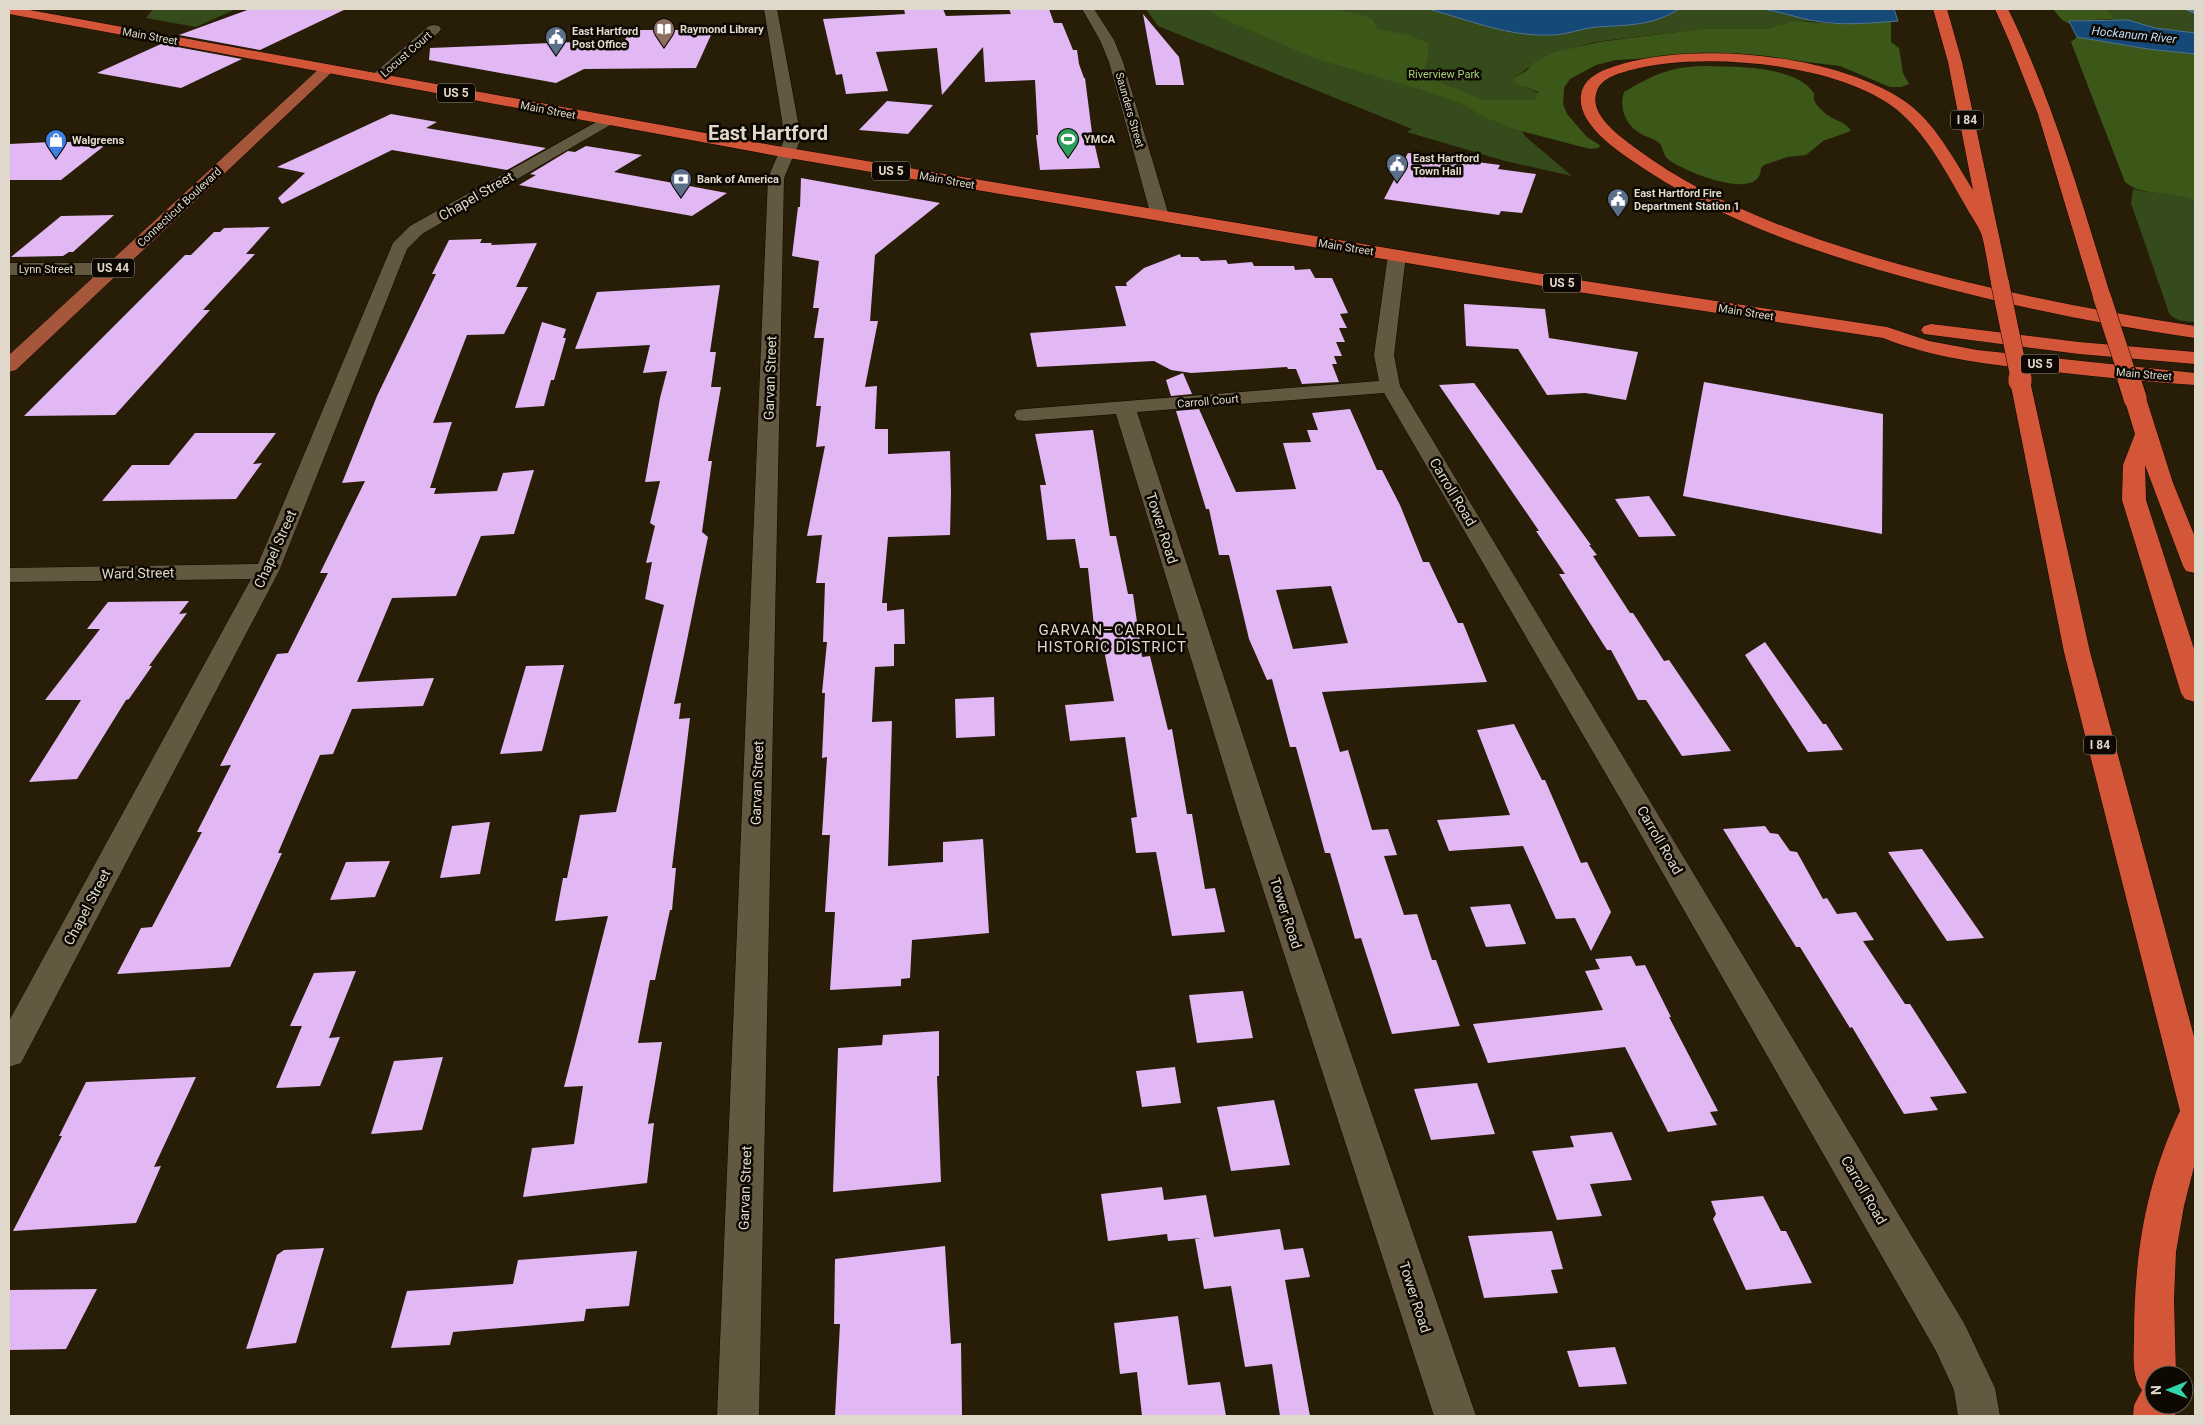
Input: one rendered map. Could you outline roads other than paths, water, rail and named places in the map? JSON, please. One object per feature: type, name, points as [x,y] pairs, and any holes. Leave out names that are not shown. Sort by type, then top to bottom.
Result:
[{"type":"highway","name":"I 84","points":[[1940,9],[1955,62],[2082,671],[2195,1106]]},
{"type":"highway","points":[[2001,9],[2026,62],[2041,104],[2146,434],[2195,566]]},
{"type":"highway","name":"Main Street","points":[[13,11],[788,153],[1606,290],[1887,333],[1918,345],[1962,354],[2195,379]]},
{"type":"highway","points":[[1989,232],[1945,161],[1916,119],[1896,102],[1851,81],[1811,70],[1765,62],[1691,58],[1651,61],[1620,68],[1600,78],[1589,90],[1589,103],[1592,112],[1602,127],[1620,144],[1685,187],[1761,224],[1859,258],[1972,291],[2064,311],[2195,332]]},
{"type":"highway","name":"Main Street","points":[[1887,333],[1932,330],[2079,348],[2195,358]]},
{"type":"highway","points":[[2146,434],[2134,465],[2134,500],[2195,693]]},
{"type":"highway","points":[[2155,1365],[2154,1299],[2163,1211],[2178,1160],[2195,1118]]},
{"type":"main road","name":"Connecticut Boulevard","points":[[9,366],[327,69]]},
{"type":"street","name":"Garvan Street","points":[[738,1416],[776,178],[793,138],[770,9]]},
{"type":"street","name":"Saunders Street","points":[[1088,9],[1107,40],[1116,62],[1160,216]]},
{"type":"street","name":"Locust Court","points":[[377,78],[434,29]]},
{"type":"street","name":"Chapel Street","points":[[9,1053],[267,571],[399,247],[416,230],[607,121]]},
{"type":"street","name":"Carroll Road","points":[[1397,255],[1384,355],[1390,386],[1626,783],[1950,1337],[1974,1388],[1980,1416]]},
{"type":"street","name":"Lynn Street","points":[[9,269],[112,269]]},
{"type":"street","name":"Carroll Court","points":[[1025,415],[1390,386]]},
{"type":"street","name":"Tower Road","points":[[1125,408],[1254,815],[1455,1416]]},
{"type":"street","name":"Ward Street","points":[[9,575],[267,571]]},
{"type":"water","points":[[1428,9],[1679,9],[1650,22],[1591,28],[1563,34],[1536,35],[1505,31]]},
{"type":"water","points":[[1761,9],[1894,9],[1898,21],[1856,24],[1825,23]]},
{"type":"water","name":"Hockanum River","points":[[2128,20],[2155,28],[2195,33],[2195,54],[2148,49],[2077,37],[2069,21]]},
{"type":"waterway","points":[[2187,9],[2195,12]]},
{"type":"place","name":"Raymond Library","points":[[664,48]]},
{"type":"place","name":"East Hartford Post Office","points":[[556,56]]},
{"type":"place","name":"YMCA","points":[[1068,158]]},
{"type":"place","name":"Walgreens","points":[[56,159]]},
{"type":"place","name":"East Hartford Town Hall","points":[[1397,183]]},
{"type":"place","name":"Bank of America","points":[[681,198]]},
{"type":"place","name":"East Hartford Fire Department Station 1","points":[[1618,218]]},
{"type":"district","name":"East Hartford","points":[[768,133]]},
{"type":"district","name":"GARVAN–CARROLL HISTORIC DISTRICT","points":[[1112,638]]},
{"type":"park label","name":"Riverview Park","points":[[1444,74]]}]
